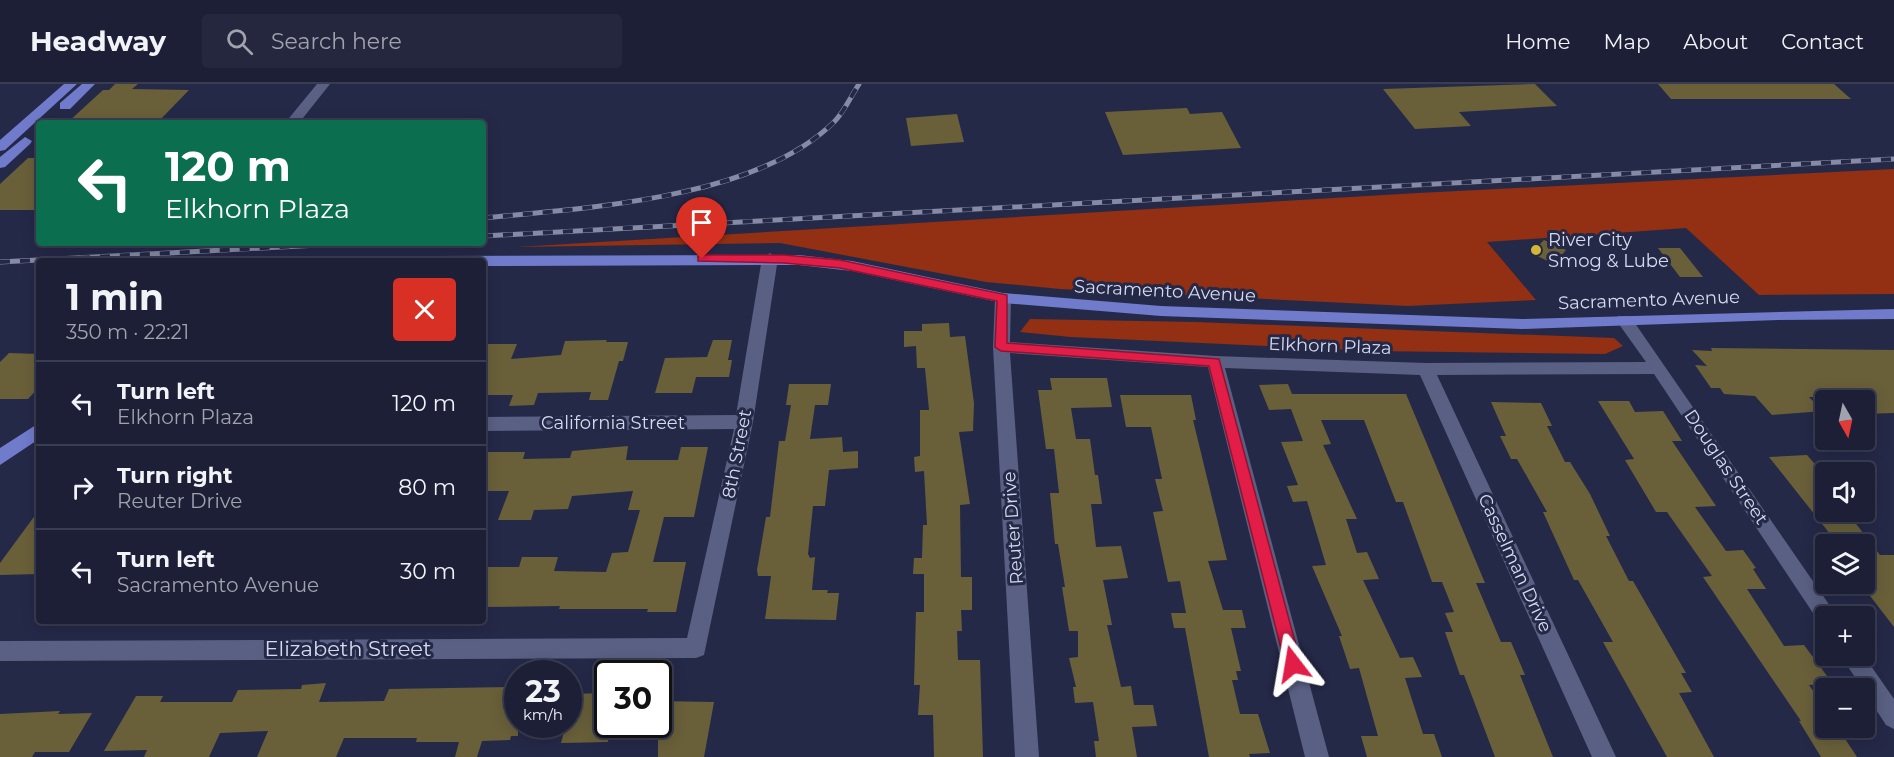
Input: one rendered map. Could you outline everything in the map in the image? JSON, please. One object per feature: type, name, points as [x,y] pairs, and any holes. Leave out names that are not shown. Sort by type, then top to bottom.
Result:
[{"type":"main road","points":[[0,147],[71,84]]},
{"type":"main road","points":[[49,120],[88,84]]},
{"type":"main road","points":[[0,164],[36,132]]},
{"type":"main road","name":"Sacramento Avenue","points":[[486,261],[770,258],[852,266],[1003,298],[1161,311],[1401,321],[1522,324],[1894,314]]},
{"type":"main road","points":[[0,458],[36,432]]},
{"type":"street","points":[[294,120],[324,84]]},
{"type":"street","name":"8th Street","points":[[696,648],[744,422],[770,258]]},
{"type":"street","name":"Reuter Drive","points":[[1003,298],[1001,347],[1027,757]]},
{"type":"street","name":"Douglas Street","points":[[1624,320],[1659,368],[1819,606]]},
{"type":"street","name":"Elkhorn Plaza","points":[[1001,347],[1215,362],[1426,369],[1659,368]]},
{"type":"street","points":[[1215,362],[1317,757]]},
{"type":"street","name":"Casselman Drive","points":[[1426,369],[1604,757]]},
{"type":"street","name":"California Street","points":[[486,424],[744,422]]},
{"type":"street","name":"Elizabeth Street","points":[[0,651],[696,648]]},
{"type":"street","points":[[1859,666],[1894,718]]},
{"type":"shaded area","points":[[1894,169],[1894,294],[1759,295],[1686,228],[1487,242],[1536,300],[1408,306],[1060,289],[986,282],[780,243],[517,247],[1418,193]]},
{"type":"shaded area","points":[[1030,319],[1196,322],[1614,338],[1623,346],[1605,354],[1373,351],[1071,337],[1020,332]]},
{"type":"building","points":[[115,84],[138,84],[132,89],[189,90],[160,120],[70,120],[103,90],[109,90]]},
{"type":"building","points":[[1535,84],[1557,106],[1459,112],[1471,126],[1415,129],[1383,89]]},
{"type":"building","points":[[1658,84],[1834,84],[1851,99],[1671,99]]},
{"type":"building","points":[[1187,108],[1190,114],[1222,112],[1241,148],[1123,155],[1105,112]]},
{"type":"building","points":[[957,114],[964,142],[911,146],[906,118]]},
{"type":"building","points":[[28,158],[36,158],[36,210],[0,210],[0,184]]},
{"type":"building","points":[[1544,240],[1566,250],[1554,264],[1531,253]]},
{"type":"building","points":[[1658,248],[1680,248],[1703,277],[1680,277]]},
{"type":"building","points":[[949,323],[950,337],[965,336],[974,403],[973,431],[959,432],[970,504],[960,505],[961,577],[972,577],[972,610],[961,610],[962,631],[957,631],[958,660],[980,660],[983,757],[934,757],[933,715],[918,715],[920,685],[914,685],[916,612],[924,612],[924,574],[913,574],[914,558],[922,558],[923,525],[927,525],[924,471],[915,472],[914,457],[920,456],[920,410],[929,410],[925,368],[917,368],[916,346],[904,347],[904,331],[922,331],[922,324]]},
{"type":"building","points":[[713,340],[732,340],[728,360],[732,360],[729,377],[696,377],[692,393],[655,393],[665,358],[707,357]]},
{"type":"building","points":[[565,341],[628,342],[623,361],[619,361],[608,400],[589,400],[591,392],[538,393],[534,405],[509,406],[513,395],[486,395],[486,344],[517,344],[511,359],[561,355]]},
{"type":"building","points":[[1711,348],[1894,350],[1894,413],[1875,414],[1875,390],[1815,390],[1815,397],[1809,397],[1815,403],[1815,412],[1772,415],[1755,396],[1724,394],[1720,388],[1711,388],[1695,365],[1707,366],[1692,350],[1712,351]]},
{"type":"building","points":[[9,353],[36,354],[36,390],[28,399],[0,399],[0,362]]},
{"type":"building","points":[[1050,378],[1107,378],[1112,407],[1071,408],[1076,439],[1090,439],[1095,475],[1098,475],[1102,504],[1091,504],[1096,547],[1121,546],[1128,578],[1103,580],[1112,625],[1107,625],[1121,687],[1131,686],[1134,705],[1153,705],[1157,726],[1132,727],[1137,757],[1096,757],[1094,741],[1099,741],[1093,702],[1075,703],[1073,687],[1076,687],[1069,658],[1078,657],[1078,631],[1069,631],[1062,587],[1065,587],[1058,544],[1055,544],[1050,493],[1059,493],[1054,449],[1046,449],[1038,390],[1052,390]]},
{"type":"building","points":[[789,384],[831,384],[828,405],[815,405],[810,439],[842,437],[843,452],[858,451],[858,468],[829,470],[825,506],[813,506],[808,554],[810,558],[815,557],[812,590],[839,593],[836,620],[765,619],[771,576],[758,576],[757,570],[766,517],[770,517],[779,441],[785,441],[791,405],[786,405]]},
{"type":"building","points":[[1288,384],[1292,394],[1406,394],[1485,583],[1476,583],[1501,642],[1511,642],[1525,675],[1520,675],[1553,757],[1495,757],[1464,675],[1460,675],[1445,632],[1453,632],[1445,613],[1454,612],[1442,582],[1432,582],[1403,502],[1396,502],[1364,420],[1321,420],[1331,444],[1323,445],[1357,519],[1346,519],[1357,553],[1367,552],[1379,579],[1363,580],[1400,658],[1413,657],[1422,677],[1405,678],[1423,734],[1434,734],[1442,757],[1367,757],[1361,736],[1378,736],[1359,668],[1350,669],[1339,636],[1342,636],[1312,566],[1326,565],[1307,501],[1293,502],[1287,486],[1298,485],[1281,442],[1303,441],[1291,409],[1269,410],[1259,385]]},
{"type":"building","points":[[1120,395],[1191,395],[1196,420],[1193,420],[1227,560],[1208,561],[1223,610],[1242,610],[1246,628],[1231,628],[1241,671],[1236,671],[1238,680],[1232,680],[1240,714],[1258,714],[1270,753],[1249,754],[1250,757],[1209,757],[1185,628],[1174,628],[1171,613],[1186,613],[1180,581],[1168,582],[1153,512],[1163,511],[1155,479],[1162,479],[1151,427],[1126,427]]},
{"type":"building","points":[[1598,401],[1629,401],[1635,412],[1663,411],[1682,441],[1672,441],[1716,506],[1695,507],[1726,551],[1743,550],[1756,568],[1753,569],[1766,589],[1747,589],[1784,646],[1804,645],[1815,660],[1815,666],[1820,666],[1829,678],[1815,678],[1815,685],[1809,685],[1815,693],[1815,738],[1845,738],[1857,757],[1821,757],[1799,721],[1801,721],[1703,577],[1712,576],[1667,512],[1656,512],[1625,460],[1634,459]]},
{"type":"building","points":[[1491,402],[1541,403],[1552,426],[1547,426],[1565,462],[1570,462],[1590,494],[1610,536],[1606,536],[1629,581],[1633,581],[1686,673],[1681,673],[1692,692],[1679,693],[1714,757],[1667,757],[1603,642],[1613,642],[1578,580],[1574,580],[1543,512],[1547,512],[1517,459],[1511,459],[1500,436],[1506,436]]},
{"type":"building","points":[[628,446],[626,460],[678,460],[681,447],[708,447],[694,517],[664,517],[653,562],[686,562],[676,612],[647,612],[648,609],[559,609],[560,606],[486,607],[486,567],[519,567],[522,557],[558,557],[554,571],[606,572],[612,553],[628,552],[640,510],[628,510],[633,491],[572,496],[568,509],[534,510],[531,520],[498,520],[509,491],[486,491],[486,452],[525,452],[523,459],[570,458],[572,451]]},
{"type":"building","points":[[1807,455],[1815,464],[1815,515],[1769,457]]},
{"type":"building","points":[[36,514],[36,574],[0,575],[0,563]]},
{"type":"building","points":[[1821,522],[1855,522],[1864,534],[1830,534]]},
{"type":"building","points":[[1875,548],[1880,555],[1894,555],[1894,627],[1869,594],[1875,594]]},
{"type":"building","points":[[326,683],[319,702],[384,701],[389,689],[504,687],[504,738],[510,738],[510,740],[482,741],[477,757],[455,757],[459,742],[416,742],[417,738],[344,738],[336,757],[257,757],[268,731],[220,733],[209,757],[144,757],[147,750],[104,751],[136,696],[163,696],[160,702],[232,702],[238,690],[301,689],[302,685]]},
{"type":"building","points":[[594,693],[594,738],[609,738],[608,742],[561,743],[562,738],[582,738],[582,694]]},
{"type":"building","points":[[672,701],[714,702],[704,757],[658,757],[658,738],[672,738]]},
{"type":"building","points":[[60,711],[58,714],[92,713],[69,752],[35,752],[32,757],[0,757],[0,714]]},
{"type":"railway","points":[[486,218],[619,204],[716,184],[761,168],[801,148],[834,122],[859,84]]},
{"type":"railway","points":[[486,236],[1894,159]]},
{"type":"railway","points":[[75,258],[300,246]]},
{"type":"railway","points":[[0,262],[36,260]]},
{"type":"place","name":"River City Smog & Lube","points":[[1536,250]]},
{"type":"route","points":[[702,259],[784,259],[840,264],[1003,298],[1001,347],[1215,362],[1293,664]]}]
